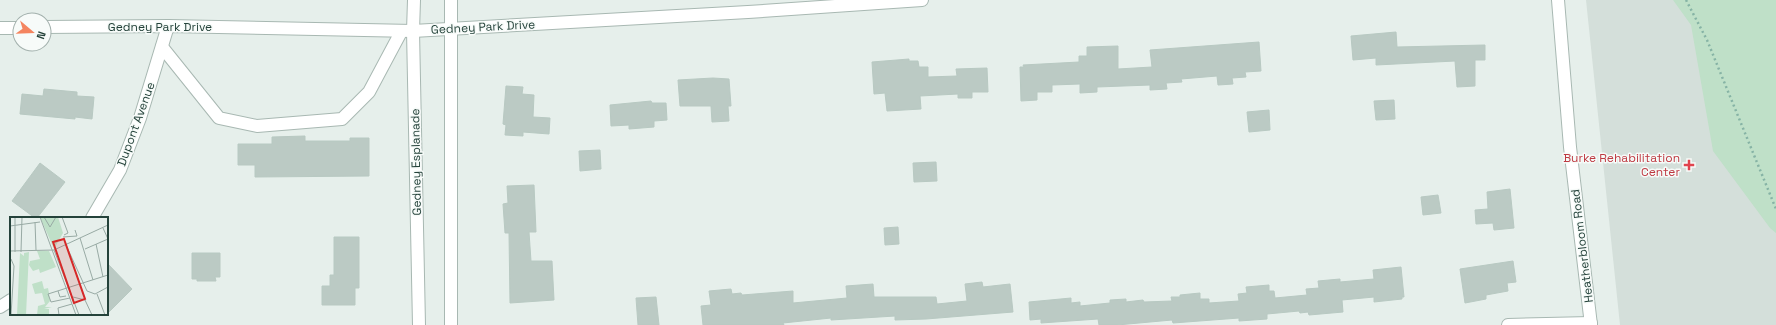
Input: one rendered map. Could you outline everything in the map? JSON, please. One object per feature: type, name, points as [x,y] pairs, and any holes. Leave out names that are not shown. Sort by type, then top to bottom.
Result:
[{"type":"street","name":"Gedney Esplanade","points":[[414,0],[413,32],[419,325]]},
{"type":"street","points":[[451,0],[452,325]]},
{"type":"street","name":"Gedney Park Drive","points":[[52,27],[168,26],[413,32],[922,0]]},
{"type":"street","name":"Heatherbloom Road","points":[[1558,0],[1570,147],[1591,324]]},
{"type":"street","name":"Dupont Avenue","points":[[93,217],[120,170],[140,118],[168,26]]},
{"type":"street","points":[[0,28],[12,28]]},
{"type":"street","points":[[162,47],[219,118],[257,126],[342,120],[369,92],[401,32]]},
{"type":"street","points":[[0,307],[10,301]]},
{"type":"street","points":[[1508,325],[1591,324]]},
{"type":"path","points":[[1686,0],[1707,40],[1776,209]]},
{"type":"shaded area","name":"Burke Rehabilitation Center","points":[[1586,0],[1776,0],[1776,325],[1620,325]]},
{"type":"green space","points":[[1673,0],[1776,0],[1776,233],[1770,228],[1713,151],[1691,25]]},
{"type":"building","points":[[1396,32],[1397,47],[1485,45],[1485,60],[1475,60],[1475,86],[1457,87],[1455,61],[1376,65],[1376,58],[1353,60],[1351,36]]},
{"type":"building","points":[[1259,42],[1261,71],[1245,72],[1246,77],[1232,78],[1233,84],[1218,85],[1217,76],[1181,79],[1182,82],[1166,83],[1167,89],[1150,90],[1150,85],[1097,87],[1097,92],[1080,93],[1080,84],[1052,85],[1052,92],[1037,92],[1037,100],[1021,101],[1020,67],[1024,67],[1023,65],[1079,62],[1079,56],[1087,56],[1087,47],[1118,46],[1118,69],[1152,67],[1150,50]]},
{"type":"building","points":[[909,59],[909,61],[918,61],[919,67],[928,67],[928,77],[957,76],[956,69],[987,68],[988,92],[972,92],[972,98],[958,98],[958,94],[920,96],[921,109],[887,111],[885,93],[874,94],[872,62]]},
{"type":"building","points":[[713,78],[729,79],[731,106],[728,106],[729,121],[712,122],[711,106],[680,106],[678,80]]},
{"type":"building","points":[[506,86],[523,87],[522,94],[534,95],[533,117],[550,118],[549,134],[523,132],[523,136],[505,135],[506,125],[503,124]]},
{"type":"building","points":[[44,89],[77,92],[77,96],[94,97],[92,119],[20,114],[22,94],[43,96]]},
{"type":"building","points":[[1394,100],[1395,119],[1376,120],[1374,101]]},
{"type":"building","points":[[651,101],[652,103],[666,103],[667,120],[654,121],[654,127],[629,129],[629,125],[611,126],[610,105]]},
{"type":"building","points":[[1269,110],[1270,130],[1249,132],[1247,112]]},
{"type":"building","points":[[305,136],[305,141],[350,141],[350,138],[369,138],[369,176],[255,177],[255,165],[238,165],[238,144],[272,144],[272,137]]},
{"type":"building","points":[[600,150],[601,169],[580,171],[579,151]]},
{"type":"building","points":[[936,162],[937,181],[914,182],[913,163]]},
{"type":"building","points":[[40,163],[65,182],[38,217],[34,217],[12,201]]},
{"type":"building","points":[[534,185],[536,232],[529,232],[531,261],[552,261],[554,300],[510,303],[509,233],[505,233],[503,204],[508,203],[507,186]]},
{"type":"building","points":[[1510,189],[1514,228],[1494,230],[1493,223],[1476,224],[1475,210],[1488,209],[1487,192]]},
{"type":"building","points":[[1438,195],[1441,213],[1423,215],[1421,197]]},
{"type":"building","points":[[898,227],[899,244],[885,245],[884,228]]},
{"type":"building","points":[[334,237],[359,237],[359,288],[355,288],[355,305],[322,305],[322,286],[330,286],[330,275],[334,275]]},
{"type":"building","points":[[192,253],[220,253],[220,277],[215,277],[216,281],[197,281],[197,279],[192,279]]},
{"type":"building","points":[[1513,261],[1516,282],[1507,283],[1508,291],[1486,295],[1486,299],[1465,303],[1460,269]]},
{"type":"building","points":[[108,264],[132,289],[108,313]]},
{"type":"building","points":[[1401,267],[1404,297],[1402,297],[1402,299],[1374,302],[1374,297],[1342,300],[1343,312],[1309,315],[1308,312],[1300,313],[1299,311],[1267,314],[1267,319],[1239,321],[1239,318],[1173,323],[1172,320],[1117,325],[1099,325],[1098,319],[1041,323],[1041,319],[1030,320],[1029,302],[1071,298],[1071,303],[1080,302],[1080,306],[1110,303],[1110,300],[1126,299],[1126,302],[1143,300],[1144,302],[1172,301],[1171,297],[1180,297],[1180,295],[1200,293],[1200,299],[1209,299],[1209,303],[1239,301],[1238,294],[1247,293],[1246,287],[1269,285],[1269,291],[1274,291],[1275,298],[1307,295],[1306,289],[1319,288],[1318,281],[1340,279],[1340,282],[1374,279],[1373,270]]},
{"type":"building","points":[[982,282],[983,287],[1010,284],[1013,312],[926,319],[895,320],[895,316],[831,320],[831,318],[783,323],[784,325],[703,325],[701,306],[711,305],[709,291],[731,289],[732,294],[741,293],[742,295],[793,291],[793,303],[847,298],[846,286],[873,284],[874,297],[936,297],[937,304],[967,301],[965,284]]},
{"type":"building","points":[[656,297],[659,325],[638,325],[636,298]]},
{"type":"place","name":"Burke Rehabilitation Center","points":[[1689,165]]}]
